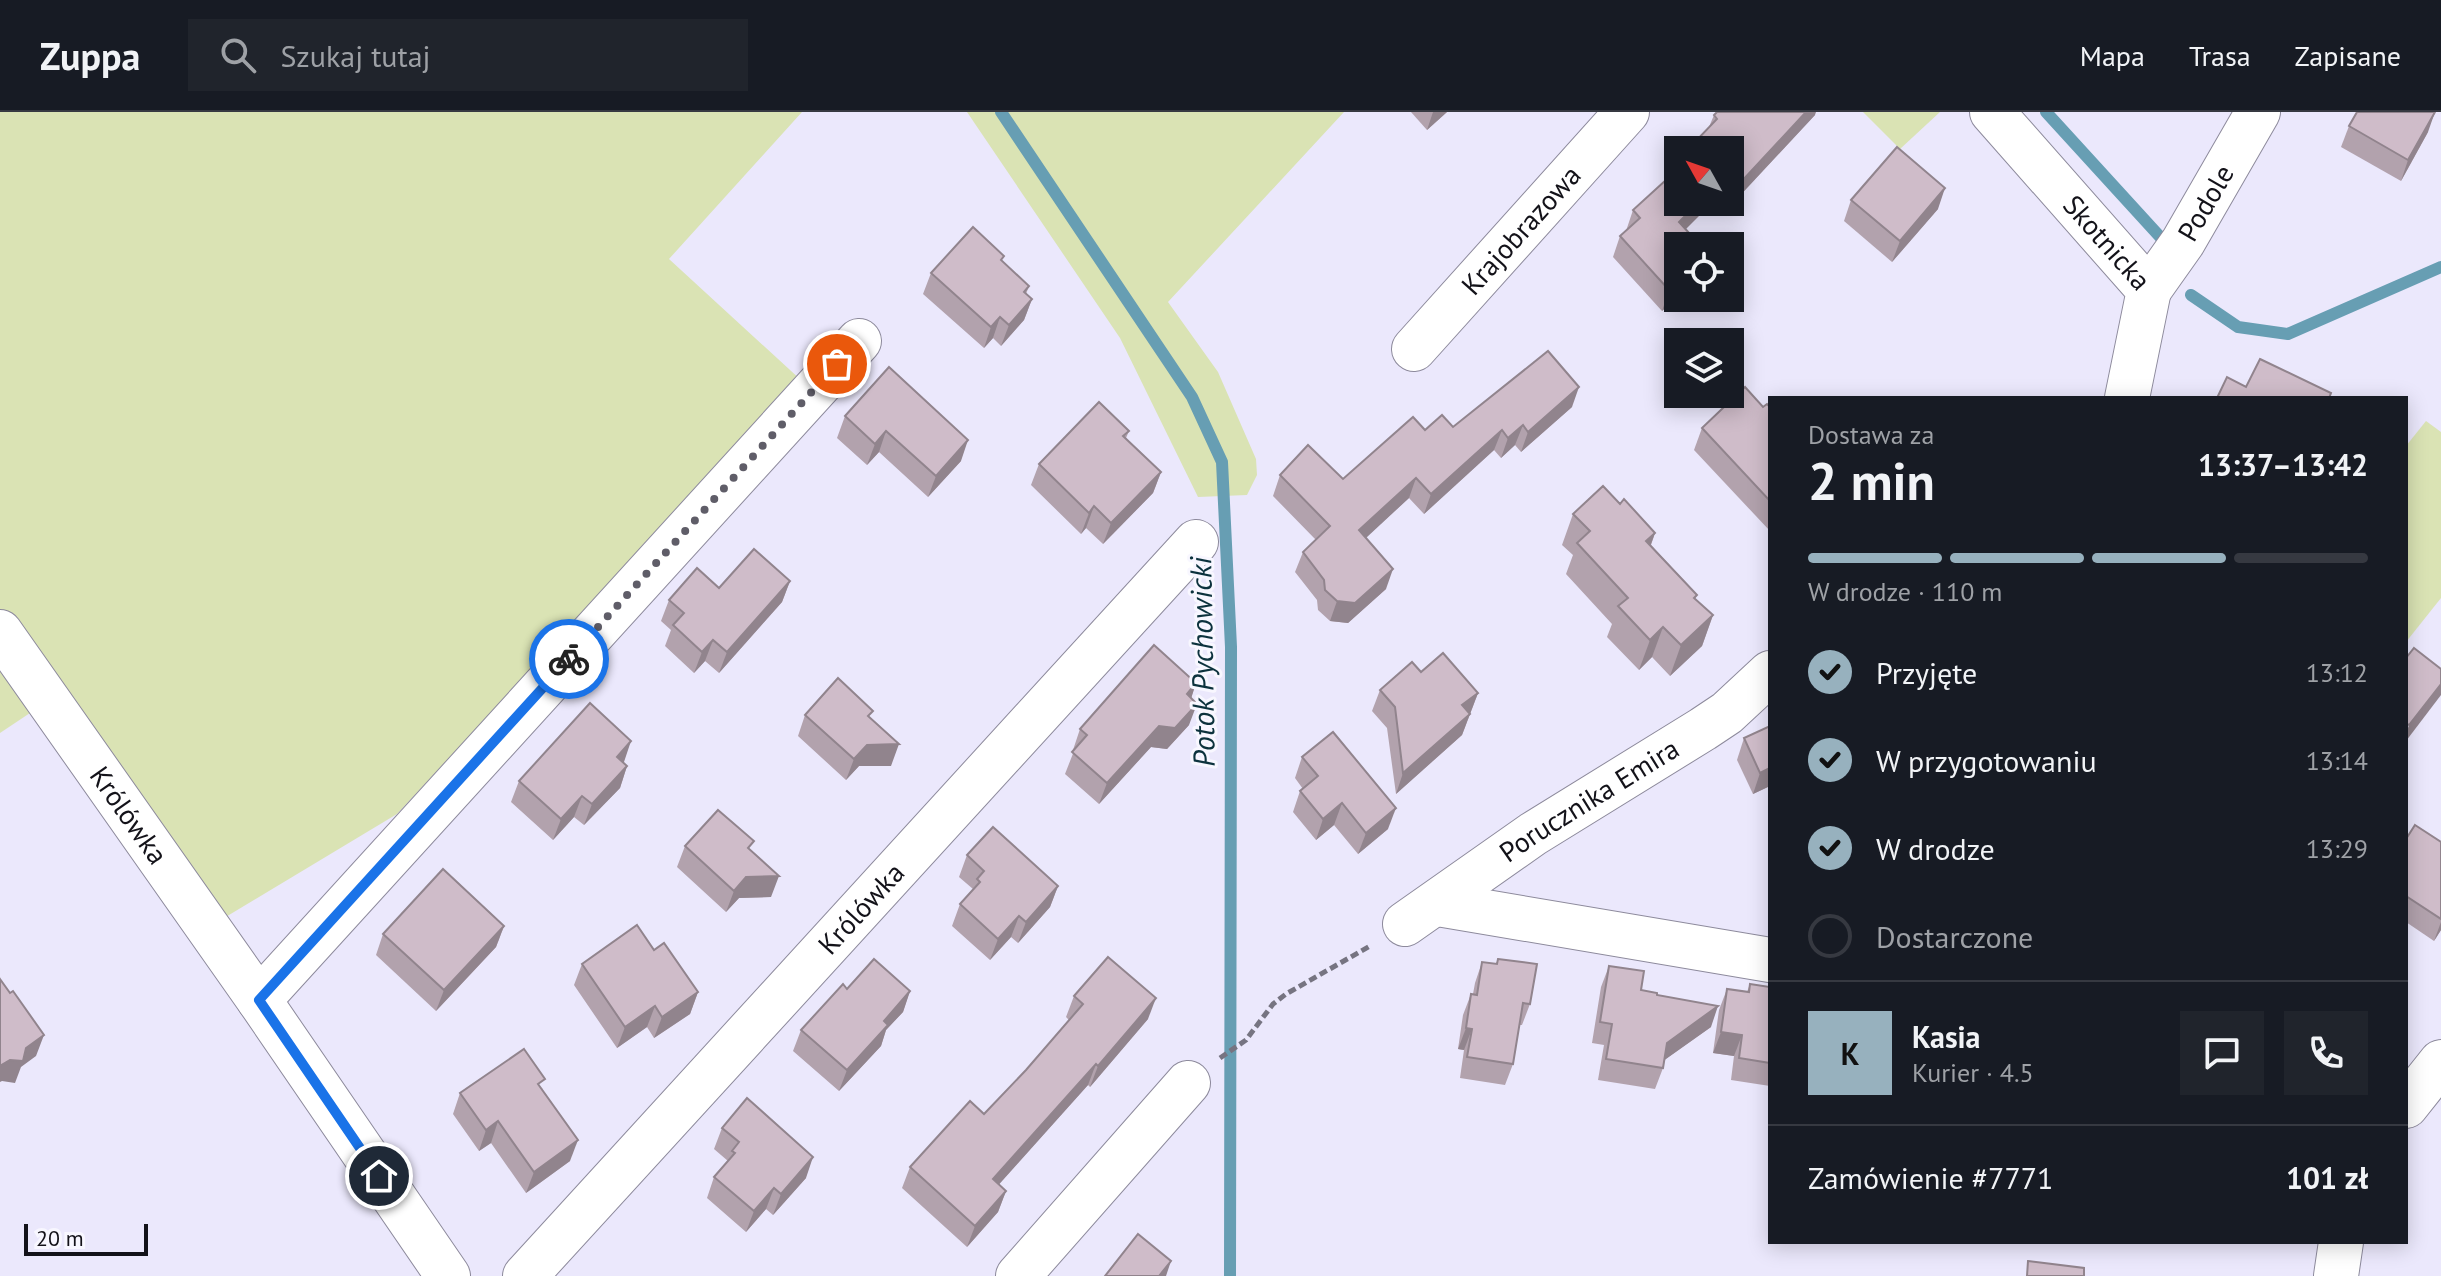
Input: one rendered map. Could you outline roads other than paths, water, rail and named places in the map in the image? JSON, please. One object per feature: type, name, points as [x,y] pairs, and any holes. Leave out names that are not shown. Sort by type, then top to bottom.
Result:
[{"type":"street","name":"Krajobrazowa","points":[[1414,349],[1627,112]]},
{"type":"street","name":"Skotnicka","points":[[1992,112],[2149,290],[2127,396]]},
{"type":"street","name":"Podole","points":[[2149,290],[2183,242],[2258,112]]},
{"type":"street","points":[[259,1000],[859,341]]},
{"type":"street","name":"Królówka","points":[[525,1276],[1196,542]]},
{"type":"street","name":"Królówka","points":[[0,632],[259,1000],[448,1276]]},
{"type":"street","name":"Porucznika Emira","points":[[1768,675],[1727,713],[1533,834],[1422,914],[1768,960]]},
{"type":"street","points":[[2408,1103],[2441,1062]]},
{"type":"street","points":[[1018,1276],[1202,1072]]},
{"type":"street","points":[[2336,1276],[2341,1244]]},
{"type":"waterway","name":"Potok Pychowicki","points":[[1001,112],[1192,397],[1222,462],[1231,647],[1230,1276]]},
{"type":"waterway","points":[[2046,112],[2162,239]]},
{"type":"waterway","points":[[2191,295],[2238,327],[2288,334],[2441,267]]}]
